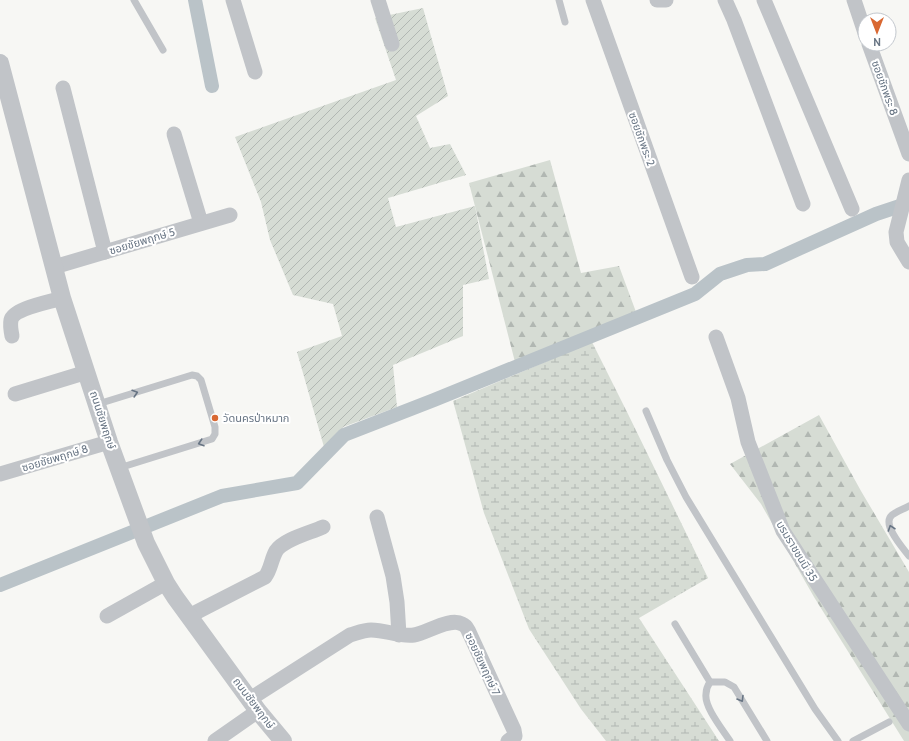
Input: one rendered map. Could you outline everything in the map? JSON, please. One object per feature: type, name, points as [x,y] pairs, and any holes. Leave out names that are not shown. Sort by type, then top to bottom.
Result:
[{"type":"street","points":[[232,0],[255,72]]},
{"type":"street","points":[[378,0],[392,44]]},
{"type":"street","name":"ซอยชักพระ 2","points":[[593,0],[692,277]]},
{"type":"street","points":[[657,0],[666,0]]},
{"type":"street","points":[[725,0],[734,20],[803,204]]},
{"type":"street","points":[[764,0],[852,209]]},
{"type":"street","points":[[854,0],[858,12]]},
{"type":"street","name":"ซอยชักพระ 8","points":[[872,52],[909,154]]},
{"type":"street","name":"ถนนชัยพฤกษ์","points":[[1,68],[62,298],[98,404],[109,442],[146,543],[166,583],[254,705],[283,741]]},
{"type":"street","points":[[63,88],[105,252]]},
{"type":"street","points":[[174,134],[201,223]]},
{"type":"street","points":[[909,180],[896,232],[897,242],[909,262]]},
{"type":"street","name":"ซอยชัยพฤกษ์ 5","points":[[54,267],[230,215]]},
{"type":"street","points":[[12,336],[11,321],[14,315],[23,310],[62,298]]},
{"type":"street","name":"บรมราชชนนี 35","points":[[716,337],[738,398],[748,442],[783,531],[909,724]]},
{"type":"street","points":[[15,394],[87,372]]},
{"type":"street","name":"ซอยชัยพฤกษ์ 8","points":[[0,474],[109,442]]},
{"type":"street","points":[[377,517],[393,576],[397,602],[399,634]]},
{"type":"street","points":[[189,616],[264,576],[269,570],[272,559],[277,550],[284,543],[323,527]]},
{"type":"street","points":[[107,616],[166,583]]},
{"type":"street","name":"ซอยชัยพฤกษ์ 7","points":[[215,741],[254,705],[350,636],[362,631],[371,630],[399,634],[416,634],[453,622],[464,624],[468,630],[514,730],[515,736],[508,741]]},
{"type":"lane","points":[[134,0],[163,50]]},
{"type":"lane","points":[[559,0],[565,22]]},
{"type":"lane","points":[[98,404],[192,375],[197,376],[201,380],[215,427],[215,434],[212,439],[119,468]]},
{"type":"lane","points":[[646,411],[686,497],[815,709],[838,741]]},
{"type":"lane","points":[[909,506],[892,515],[889,519],[889,525],[893,534],[909,556]]},
{"type":"lane","points":[[675,624],[710,682],[706,694],[707,702],[730,741]]},
{"type":"lane","points":[[710,682],[725,682],[734,687],[767,741]]},
{"type":"lane","points":[[853,741],[888,722]]},
{"type":"green space","points":[[423,8],[448,96],[416,116],[430,148],[450,144],[466,175],[388,198],[396,227],[475,206],[489,279],[463,285],[463,336],[393,365],[397,407],[343,427],[324,447],[297,352],[342,336],[333,304],[293,295],[270,240],[261,202],[235,137],[396,80],[375,18]]},
{"type":"green space","points":[[550,160],[581,273],[619,266],[636,312],[515,362],[469,183]]},
{"type":"green space","points":[[592,342],[708,578],[639,618],[719,741],[606,741],[581,709],[529,629],[484,513],[453,401]]},
{"type":"green space","points":[[819,415],[861,491],[909,572],[909,741],[904,741],[814,597],[761,504],[730,464]]},
{"type":"waterway","points":[[195,0],[212,86]]},
{"type":"waterway","points":[[0,585],[222,496],[297,483],[344,435],[695,294],[720,274],[747,265],[765,264],[876,214],[909,203]]},
{"type":"place","name":"วัดนครป่าหมาก","points":[[215,418]]}]
